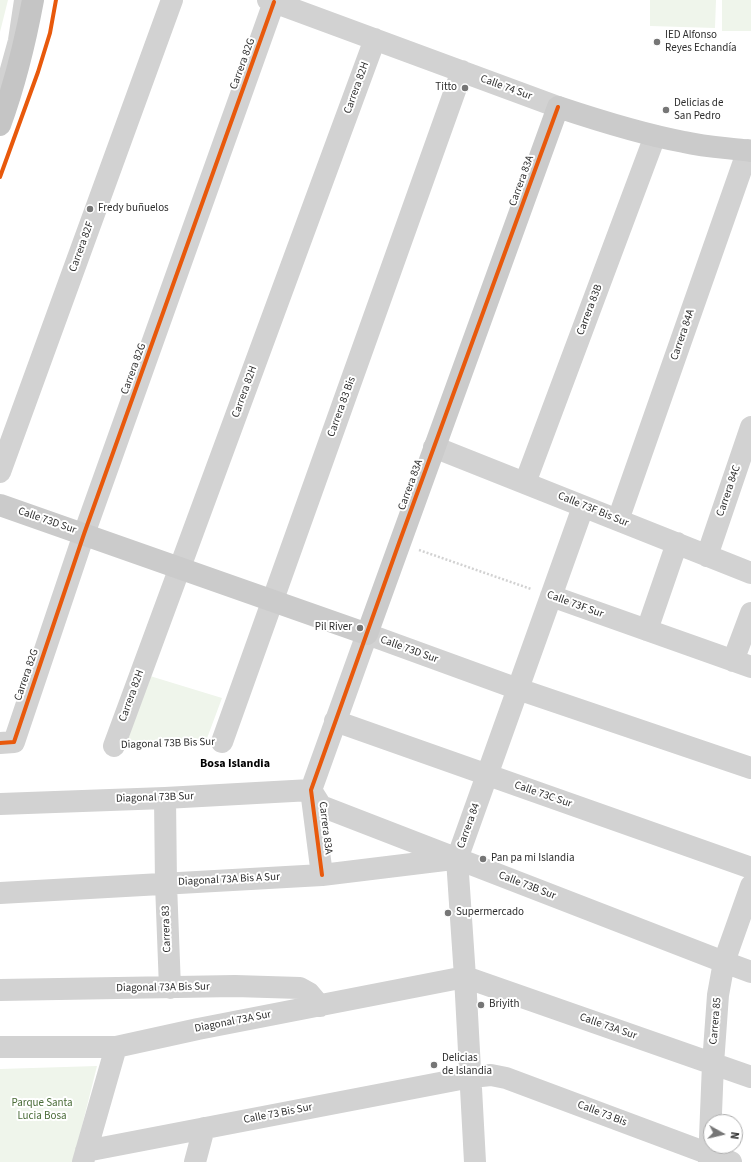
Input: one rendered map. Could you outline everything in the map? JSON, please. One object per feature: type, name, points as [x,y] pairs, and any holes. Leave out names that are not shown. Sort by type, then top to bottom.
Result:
[{"type":"main road","points":[[0,125],[16,76],[28,30],[33,0]]},
{"type":"street","name":"Carrera 82F","points":[[0,472],[172,0]]},
{"type":"street","name":"Calle 74 Sur","points":[[271,1],[558,107],[600,121],[686,143],[749,151]]},
{"type":"street","name":"Carrera 82G","points":[[7,743],[84,534],[271,1]]},
{"type":"street","name":"Carrera 82H","points":[[114,746],[375,39]]},
{"type":"street","name":"Carrera 83 Bis","points":[[222,742],[462,71]]},
{"type":"street","name":"Carrera 83A","points":[[322,875],[311,790],[399,543],[558,107]]},
{"type":"street","name":"Carrera 83B","points":[[524,483],[655,136]]},
{"type":"street","name":"Carrera 84A","points":[[618,520],[749,151]]},
{"type":"street","name":"Carrera 84C","points":[[707,556],[751,427]]},
{"type":"street","name":"Calle 73F Bis Sur","points":[[434,447],[751,573]]},
{"type":"street","name":"Calle 73D Sur","points":[[0,505],[367,634],[518,689],[751,768]]},
{"type":"street","name":"Carrera 84","points":[[475,1162],[457,859],[583,507]]},
{"type":"street","points":[[647,630],[677,543]]},
{"type":"street","name":"Calle 73F Sur","points":[[551,596],[742,664]]},
{"type":"street","points":[[742,664],[751,613]]},
{"type":"street","name":"Calle 73C Sur","points":[[335,721],[751,868]]},
{"type":"street","name":"Diagonal 73B Sur","points":[[0,804],[165,798],[311,790]]},
{"type":"street","name":"Calle 73B Sur","points":[[311,790],[322,806],[751,972]]},
{"type":"street","name":"Carrera 83","points":[[165,798],[166,884],[170,988]]},
{"type":"street","name":"Diagonal 73A Bis A Sur","points":[[0,893],[322,875],[457,859]]},
{"type":"street","name":"Carrera 85","points":[[709,1158],[718,995],[724,962],[751,886]]},
{"type":"street","name":"Diagonal 73A Sur","points":[[0,1047],[116,1047],[198,1029],[465,977]]},
{"type":"street","name":"Calle 73A Sur","points":[[465,977],[751,1077]]},
{"type":"street","name":"Diagonal 73A Bis Sur","points":[[0,990],[235,986],[300,988],[309,993],[320,1006]]},
{"type":"street","points":[[85,1156],[116,1047]]},
{"type":"street","name":"Calle 73 Bis","points":[[470,1078],[491,1075],[506,1078],[709,1158],[731,1162]]},
{"type":"street","name":"Calle 73 Bis Sur","points":[[85,1156],[204,1128],[470,1078]]},
{"type":"street","points":[[194,1162],[204,1128]]},
{"type":"lane","points":[[0,91],[14,40],[20,0]]},
{"type":"green space","points":[[0,0],[8,0],[0,32]]},
{"type":"green space","points":[[650,0],[716,0],[715,28],[650,26]]},
{"type":"green space","points":[[722,0],[751,0],[751,31],[722,31]]},
{"type":"green space","points":[[150,676],[222,698],[206,741],[126,743]]},
{"type":"green space","name":"Parque Santa Lucia Bosa","points":[[97,1066],[73,1162],[0,1162],[0,1069]]},
{"type":"cycle path","points":[[0,177],[38,72],[50,33],[56,0]]},
{"type":"cycle path","points":[[0,743],[14,742],[84,534],[274,2]]},
{"type":"cycle path","points":[[322,875],[311,790],[399,543],[558,107]]},
{"type":"place","name":"IED Alfonso Reyes Echandía","points":[[657,42]]},
{"type":"place","name":"Titto","points":[[465,88]]},
{"type":"place","name":"Delicias de San Pedro","points":[[666,110]]},
{"type":"place","name":"Fredy buñuelos","points":[[90,209]]},
{"type":"place","name":"Pil River","points":[[360,628]]},
{"type":"place","name":"Pan pa mi Islandia","points":[[483,859]]},
{"type":"place","name":"Supermercado","points":[[448,913]]},
{"type":"place","name":"Briyith","points":[[481,1005]]},
{"type":"place","name":"Delicias de Islandia","points":[[434,1065]]},
{"type":"district","name":"Bosa Islandia","points":[[235,764]]}]
